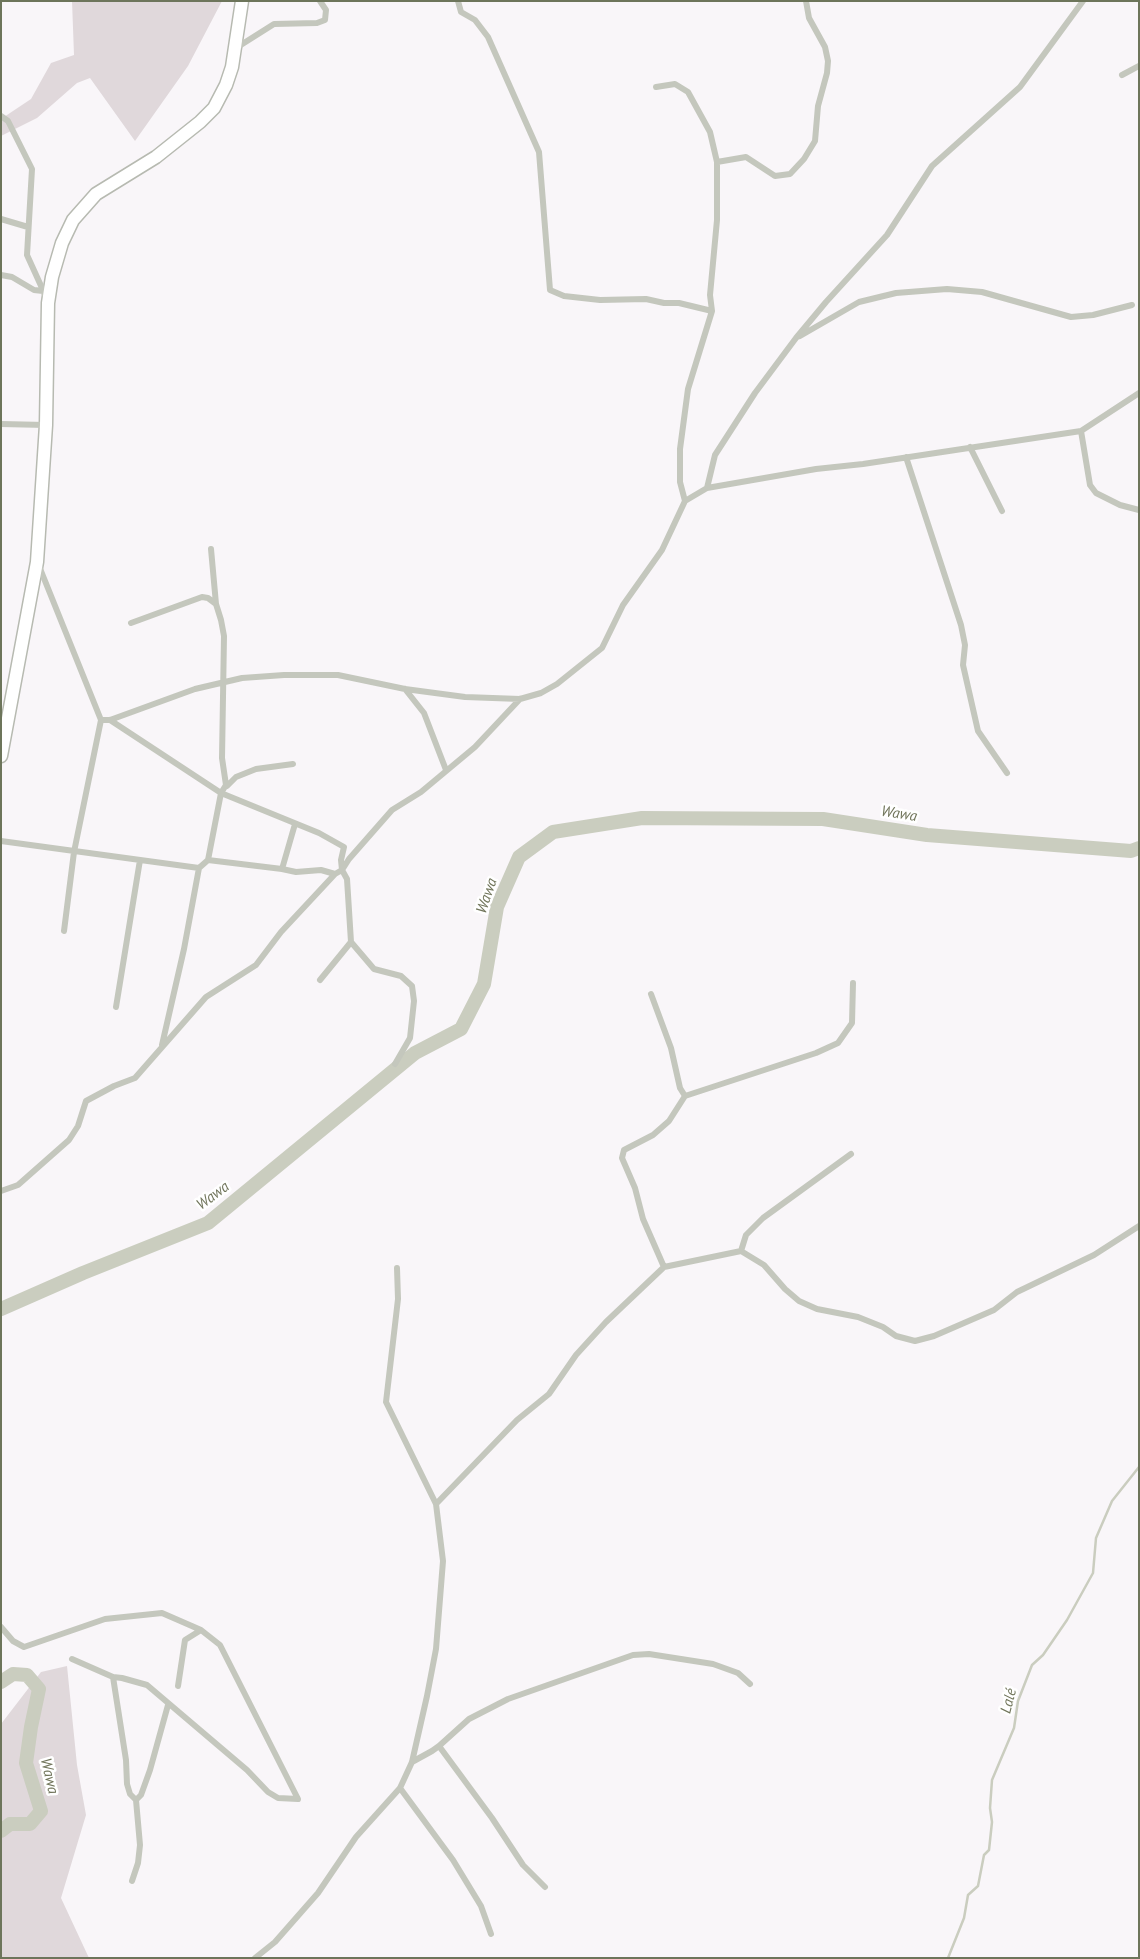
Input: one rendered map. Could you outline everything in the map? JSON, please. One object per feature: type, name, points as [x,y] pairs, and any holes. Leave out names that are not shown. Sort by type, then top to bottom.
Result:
[{"type":"highway","points":[[1,756],[37,562],[46,425],[46,297],[62,243],[73,220],[96,194],[156,157],[200,122],[214,108],[226,85],[232,67],[242,1]]},
{"type":"street","points":[[236,48],[274,24],[316,23],[325,20],[326,10],[320,1]]},
{"type":"street","points":[[458,1],[461,12],[475,20],[488,38],[539,152],[550,290],[564,296],[600,300],[646,298],[712,311]]},
{"type":"street","points":[[717,162],[746,157],[775,176],[790,174],[804,159],[815,141],[818,106],[827,73],[828,61],[825,47],[809,18],[806,1]]},
{"type":"street","points":[[707,488],[714,454],[755,393],[796,338],[887,235],[932,166],[1020,87],[1083,1]]},
{"type":"street","points":[[1122,75],[1139,66]]},
{"type":"street","points":[[656,87],[675,84],[688,92],[710,132],[717,162],[717,220],[710,294],[712,311],[688,390],[680,450],[680,482],[685,501]]},
{"type":"street","points":[[1,116],[8,121],[32,169],[27,255],[46,297]]},
{"type":"street","points":[[1,219],[28,227]]},
{"type":"street","points":[[1,275],[12,277],[46,297]]},
{"type":"street","points":[[796,338],[859,302],[896,293],[948,289],[982,292],[1071,317],[1093,315],[1132,305]]},
{"type":"street","points":[[101,720],[110,720],[195,689],[242,678],[284,675],[338,675],[405,689],[465,697],[520,698],[541,693],[557,684],[602,648],[623,605],[662,550],[685,501],[707,488],[816,469],[1081,431],[1139,393]]},
{"type":"street","points":[[1,424],[46,425]]},
{"type":"street","points":[[1081,431],[1090,485],[1096,494],[1120,505],[1139,510]]},
{"type":"street","points":[[970,447],[1002,511]]},
{"type":"street","points":[[906,457],[961,624],[965,646],[963,665],[978,731],[1007,772]]},
{"type":"street","points":[[211,549],[216,604],[224,636],[222,758],[228,797]]},
{"type":"street","points":[[37,562],[101,720],[74,852],[64,931]]},
{"type":"street","points":[[131,623],[202,598],[208,598],[216,604]]},
{"type":"street","points":[[405,689],[424,713],[446,770]]},
{"type":"street","points":[[1,1191],[18,1185],[68,1140],[78,1126],[86,1101],[114,1086],[135,1078],[206,997],[256,965],[281,932],[335,874],[342,870],[348,859],[392,810],[420,792],[475,747],[520,698]]},
{"type":"street","points":[[110,720],[228,797],[319,833],[344,847],[341,860],[342,870],[347,879],[351,942],[374,969],[401,976],[412,986],[414,1001],[410,1038],[395,1064]]},
{"type":"street","points":[[162,1046],[184,949],[199,868],[208,860],[221,793],[226,785],[236,776],[256,770],[293,764]]},
{"type":"street","points":[[282,869],[295,824]]},
{"type":"street","points":[[1,841],[199,868]]},
{"type":"street","points":[[116,1007],[140,860]]},
{"type":"street","points":[[208,860],[296,872],[322,870],[335,874]]},
{"type":"street","points":[[320,980],[351,942]]},
{"type":"street","points":[[664,1267],[643,1219],[634,1188],[622,1158],[624,1150],[653,1135],[670,1121],[685,1096],[816,1053],[838,1043],[852,1023],[853,983]]},
{"type":"street","points":[[651,994],[671,1048],[680,1088],[685,1096]]},
{"type":"street","points":[[741,1251],[746,1234],[763,1218],[851,1154]]},
{"type":"street","points":[[436,1504],[517,1420],[548,1394],[588,1341],[664,1267],[741,1251],[764,1265],[799,1301],[817,1309],[858,1317],[883,1327],[896,1336],[915,1341],[934,1336],[994,1310],[1017,1292],[1094,1255],[1139,1226]]},
{"type":"street","points":[[256,1958],[275,1942],[318,1893],[356,1837],[400,1788],[412,1762],[436,1649],[443,1561],[436,1504],[386,1402],[398,1299],[397,1268]]},
{"type":"street","points":[[1,1627],[13,1641],[24,1647],[105,1619],[162,1613],[201,1630],[220,1645],[298,1799],[278,1798],[268,1792],[248,1770],[168,1705],[147,1685],[113,1677],[72,1659]]},
{"type":"street","points":[[178,1686],[184,1640],[201,1630]]},
{"type":"street","points":[[412,1762],[439,1746],[469,1719],[508,1699],[633,1655],[649,1654],[712,1664],[738,1673],[750,1684]]},
{"type":"street","points":[[113,1677],[126,1760],[127,1784],[130,1794],[136,1800],[140,1845],[138,1863],[132,1881]]},
{"type":"street","points":[[136,1800],[141,1795],[150,1770],[168,1705]]},
{"type":"street","points":[[439,1746],[492,1818],[523,1865],[545,1887]]},
{"type":"street","points":[[400,1788],[453,1860],[481,1906],[491,1934]]},
{"type":"shaded area","points":[[72,1],[222,1],[188,66],[135,141],[90,78],[77,83],[37,118],[1,136],[1,119],[31,99],[51,63],[74,55]]},
{"type":"shaded area","points":[[67,1666],[77,1765],[86,1815],[61,1898],[89,1958],[1,1958],[1,1724],[41,1672]]},
{"type":"waterway","name":"Wawa","points":[[1,1309],[83,1273],[208,1223],[415,1053],[461,1029],[484,984],[497,907],[519,857],[553,832],[642,818],[823,819],[927,835],[1131,851],[1139,848]]},
{"type":"waterway","name":"Lalé","points":[[948,1958],[964,1918],[968,1895],[978,1886],[984,1855],[989,1850],[992,1822],[990,1808],[992,1780],[1014,1728],[1018,1701],[1032,1665],[1043,1655],[1067,1620],[1093,1573],[1096,1538],[1112,1501],[1139,1467]]},
{"type":"waterway","name":"Wawa","points":[[1,1682],[13,1674],[27,1675],[39,1689],[26,1763],[41,1811],[30,1824],[10,1824],[1,1831]]}]
